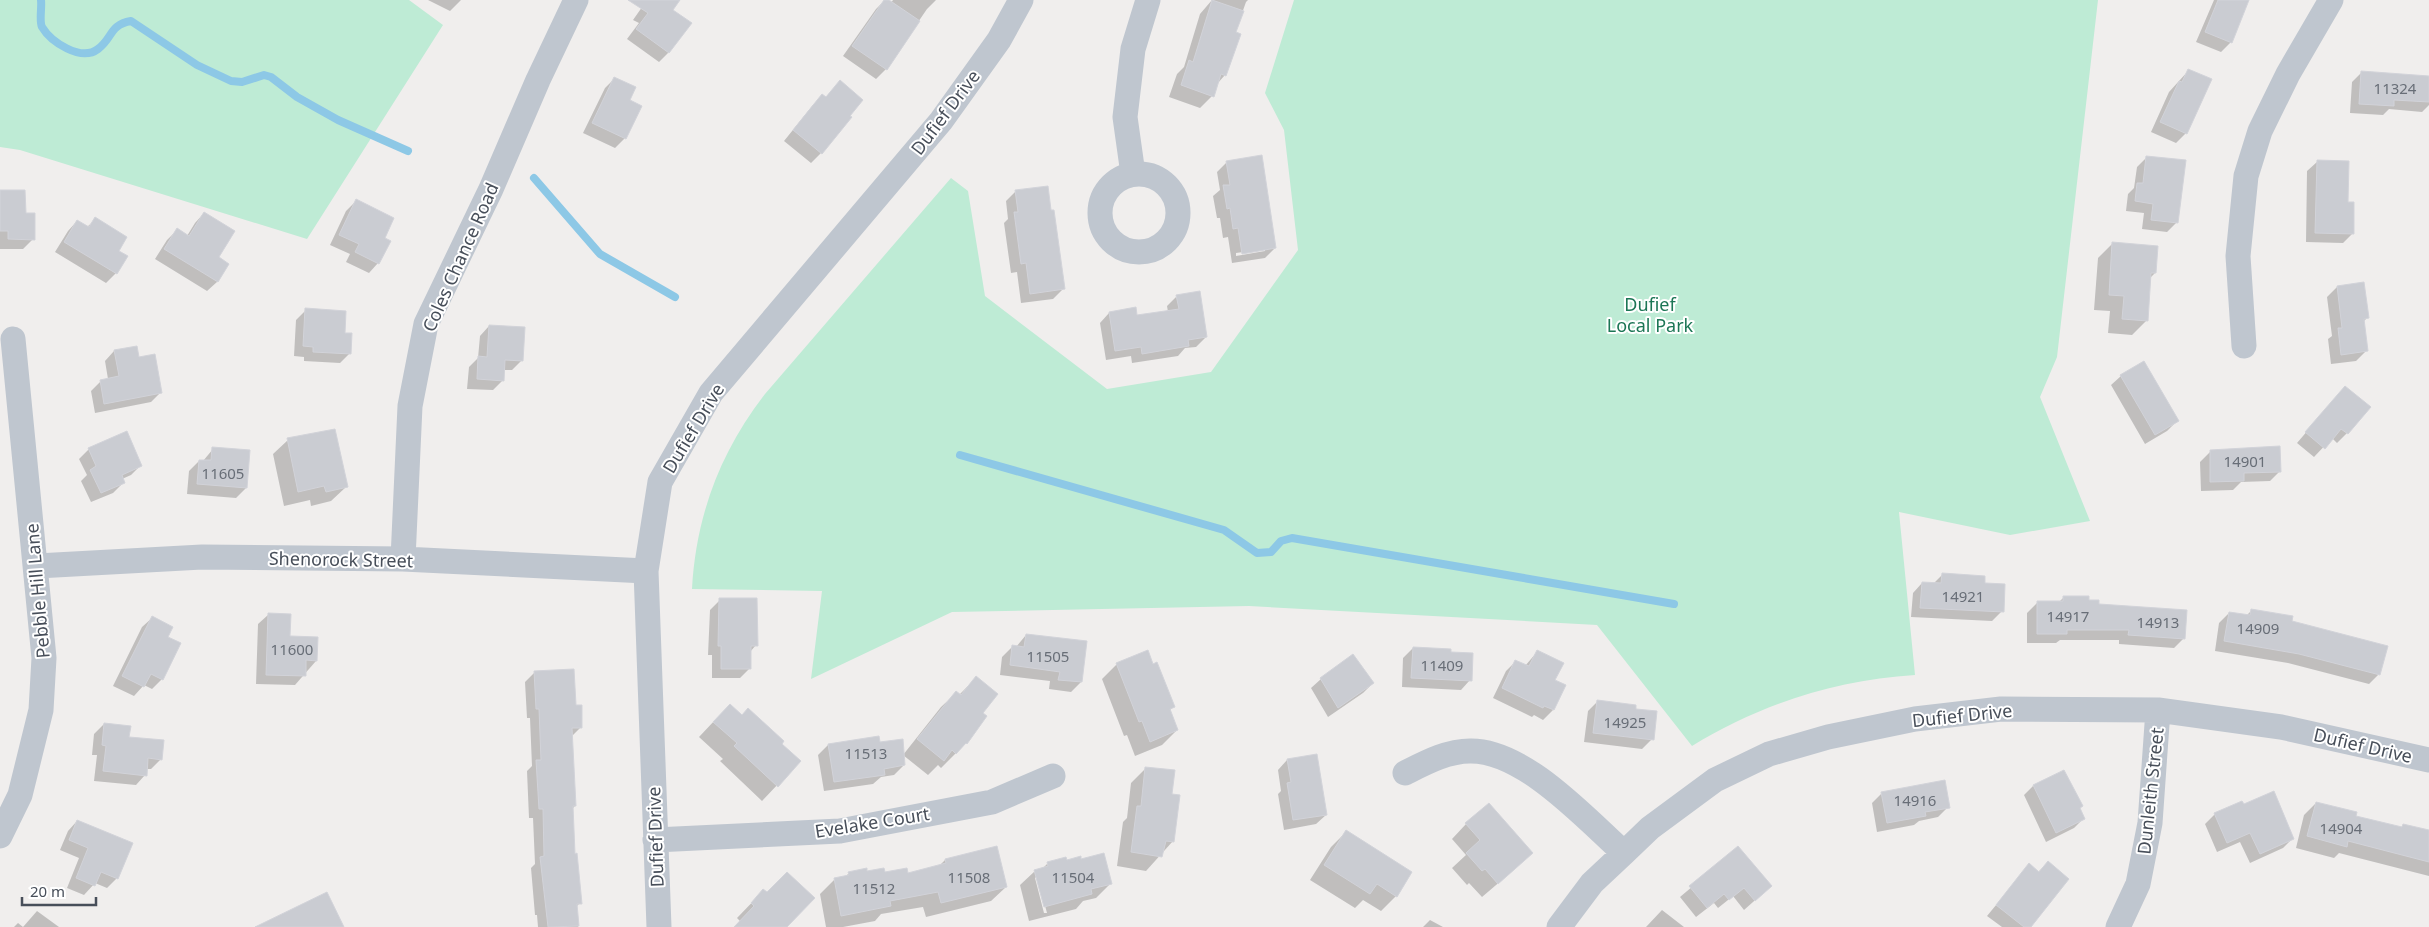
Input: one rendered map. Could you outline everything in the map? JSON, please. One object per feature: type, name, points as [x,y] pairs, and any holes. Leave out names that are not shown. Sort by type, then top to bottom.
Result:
[{"type":"street","name":"Coles Chance Road","points":[[403,559],[410,406],[426,324],[491,189],[538,80],[576,0]]},
{"type":"street","name":"Dufief Drive","points":[[659,927],[646,571],[660,482],[710,393],[941,121],[999,40],[1021,0]]},
{"type":"street","points":[[1133,174],[1126,118],[1133,48],[1148,0]]},
{"type":"street","points":[[2244,346],[2238,256],[2246,176],[2260,131],[2288,74],[2331,0]]},
{"type":"street","name":"Pebble Hill Lane","points":[[0,836],[20,795],[41,710],[44,658],[13,339]]},
{"type":"street","name":"Shenorock Street","points":[[36,566],[202,557],[403,559],[646,571]]},
{"type":"street","name":"Dufief Drive","points":[[1560,927],[1592,883],[1650,828],[1714,780],[1769,754],[1828,737],[1915,719],[2001,709],[2158,710],[2280,726],[2429,760]]},
{"type":"street","name":"Dunleith Street","points":[[2118,927],[2138,884],[2150,823],[2158,710]]},
{"type":"street","points":[[1405,774],[1434,758],[1470,751],[1504,758],[1548,784],[1624,853]]},
{"type":"street","name":"Evelake Court","points":[[655,840],[840,831],[992,802],[1053,776]]},
{"type":"green space","points":[[0,0],[409,0],[443,25],[307,239],[20,150],[0,147]]},
{"type":"green space","name":"Dufief Local Park","points":[[1294,0],[2098,0],[2057,357],[2040,397],[2090,521],[2010,535],[1899,512],[1915,675],[1856,682],[1799,697],[1745,718],[1692,746],[1597,625],[1249,606],[952,612],[811,679],[822,591],[692,589],[694,562],[699,536],[713,486],[723,462],[749,416],[765,394],[951,178],[968,191],[985,296],[1107,389],[1211,372],[1298,250],[1284,130],[1265,93]]},
{"type":"building","points":[[628,0],[680,0],[673,10],[692,23],[669,53],[636,29],[648,13]]},
{"type":"building","points":[[884,0],[889,0],[920,21],[887,70],[852,46]]},
{"type":"building","points":[[1212,0],[1244,11],[1236,32],[1241,34],[1226,76],[1221,74],[1214,97],[1181,85],[1189,60],[1193,62]]},
{"type":"building","points":[[2218,0],[2249,0],[2232,43],[2205,32]]},
{"type":"building","points":[[2188,69],[2212,79],[2187,134],[2160,122],[2179,81],[2182,82]]},
{"type":"building","points":[[2361,71],[2429,76],[2429,102],[2394,100],[2394,106],[2359,104]]},
{"type":"building","points":[[614,77],[636,87],[630,100],[642,106],[626,139],[592,123]]},
{"type":"building","points":[[840,80],[863,100],[850,116],[852,117],[822,154],[793,130],[822,94],[826,97]]},
{"type":"building","points":[[1262,155],[1276,248],[1242,254],[1238,228],[1233,229],[1230,208],[1227,209],[1223,185],[1230,185],[1226,161]]},
{"type":"building","points":[[2146,156],[2186,160],[2178,223],[2151,220],[2153,204],[2135,201],[2137,183],[2143,183]]},
{"type":"building","points":[[2317,160],[2349,161],[2348,202],[2354,202],[2354,234],[2315,233]]},
{"type":"building","points":[[1048,186],[1051,210],[1054,210],[1065,289],[1030,294],[1026,263],[1021,264],[1014,212],[1018,212],[1015,190]]},
{"type":"building","points":[[0,190],[25,190],[26,213],[35,213],[35,240],[8,239],[8,231],[0,231]]},
{"type":"building","points":[[356,199],[394,218],[385,238],[391,241],[379,264],[355,252],[359,244],[339,235]]},
{"type":"building","points":[[204,212],[235,231],[219,257],[229,264],[218,282],[164,249],[177,228],[189,236]]},
{"type":"building","points":[[95,217],[127,237],[119,251],[128,256],[117,274],[64,242],[77,220],[89,227]]},
{"type":"building","points":[[2112,242],[2158,246],[2156,273],[2151,273],[2148,321],[2122,319],[2124,296],[2109,295]]},
{"type":"building","points":[[2364,282],[2369,318],[2364,319],[2368,351],[2341,355],[2338,328],[2342,328],[2337,286]]},
{"type":"building","points":[[1200,291],[1207,337],[1188,340],[1189,346],[1142,354],[1141,347],[1115,351],[1109,312],[1136,307],[1137,315],[1179,309],[1176,295]]},
{"type":"building","points":[[305,308],[346,311],[345,333],[352,333],[351,354],[313,352],[313,347],[303,346]]},
{"type":"building","points":[[489,325],[525,327],[523,361],[505,360],[504,381],[477,379],[478,356],[487,357]]},
{"type":"building","points":[[137,346],[139,357],[155,354],[162,393],[104,404],[100,380],[119,376],[114,350]]},
{"type":"building","points":[[2144,361],[2179,421],[2155,435],[2120,375]]},
{"type":"building","points":[[2345,386],[2371,407],[2348,434],[2341,429],[2325,449],[2305,432]]},
{"type":"building","points":[[335,429],[348,487],[326,492],[324,486],[298,492],[287,438]]},
{"type":"building","points":[[127,431],[142,466],[122,475],[125,483],[101,493],[90,470],[96,466],[88,448]]},
{"type":"building","points":[[2280,446],[2281,472],[2244,473],[2244,481],[2210,482],[2210,450]]},
{"type":"building","points":[[212,447],[250,450],[247,488],[197,484],[199,460],[211,460]]},
{"type":"building","points":[[1942,573],[1985,576],[1985,583],[2005,584],[2004,612],[1920,608],[1922,582],[1941,583]]},
{"type":"building","points":[[2063,596],[2089,596],[2089,600],[2099,600],[2099,604],[2187,610],[2185,639],[2128,635],[2129,630],[2067,630],[2067,634],[2037,634],[2037,601],[2063,601]]},
{"type":"building","points":[[719,598],[757,598],[758,646],[751,646],[751,669],[721,669],[721,646],[718,646]]},
{"type":"building","points":[[2251,609],[2293,616],[2292,621],[2388,646],[2380,675],[2299,654],[2224,641],[2229,612],[2250,615]]},
{"type":"building","points":[[268,613],[291,614],[290,636],[318,637],[317,661],[306,660],[306,676],[266,675]]},
{"type":"building","points":[[152,616],[173,627],[168,637],[181,643],[163,680],[151,674],[144,687],[122,676]]},
{"type":"building","points":[[1026,634],[1087,641],[1082,682],[1058,680],[1060,672],[1010,665],[1012,645],[1024,647]]},
{"type":"building","points":[[1413,647],[1451,649],[1451,652],[1473,653],[1472,681],[1411,678]]},
{"type":"building","points":[[1148,650],[1153,664],[1157,662],[1175,707],[1170,709],[1178,730],[1150,742],[1142,721],[1139,722],[1116,663]]},
{"type":"building","points":[[1537,650],[1564,663],[1555,680],[1566,685],[1554,710],[1544,706],[1543,708],[1502,688],[1515,660],[1529,666]]},
{"type":"building","points":[[1353,654],[1374,683],[1338,708],[1320,678]]},
{"type":"building","points":[[574,669],[576,705],[582,705],[582,728],[572,728],[576,806],[573,806],[575,854],[577,853],[582,904],[577,904],[579,926],[548,927],[540,857],[544,856],[543,809],[539,809],[536,760],[541,760],[539,709],[536,709],[534,671]]},
{"type":"building","points":[[976,676],[998,694],[983,713],[987,716],[967,744],[956,754],[952,750],[944,761],[917,739],[956,691],[961,695]]},
{"type":"building","points":[[1597,700],[1636,705],[1636,709],[1657,711],[1654,740],[1593,733]]},
{"type":"building","points":[[730,704],[742,715],[748,708],[784,741],[782,744],[801,761],[778,787],[734,746],[737,743],[713,722]]},
{"type":"building","points":[[104,723],[131,726],[129,737],[164,740],[162,760],[148,758],[147,776],[103,771],[106,746],[102,745]]},
{"type":"building","points":[[879,736],[880,742],[903,739],[905,765],[884,769],[885,775],[834,782],[828,744]]},
{"type":"building","points":[[1317,754],[1327,815],[1293,820],[1287,783],[1291,782],[1287,759]]},
{"type":"building","points":[[1145,767],[1175,770],[1172,794],[1180,795],[1174,842],[1166,841],[1162,857],[1131,852],[1137,806],[1141,806]]},
{"type":"building","points":[[2064,770],[2083,806],[2080,808],[2085,819],[2056,833],[2033,785]]},
{"type":"building","points":[[1945,780],[1950,808],[1925,812],[1926,816],[1887,823],[1881,792]]},
{"type":"building","points":[[2274,791],[2294,839],[2260,854],[2250,833],[2227,843],[2214,813],[2242,801],[2244,804]]},
{"type":"building","points":[[2316,802],[2357,812],[2356,816],[2402,827],[2403,824],[2429,830],[2429,862],[2348,841],[2347,847],[2307,836]]},
{"type":"building","points":[[1489,803],[1533,853],[1498,884],[1485,869],[1482,871],[1466,853],[1480,840],[1465,823]]},
{"type":"building","points":[[77,820],[133,843],[118,879],[101,872],[95,886],[76,878],[88,848],[69,840]]},
{"type":"building","points":[[1346,830],[1412,872],[1397,897],[1377,884],[1370,894],[1324,865]]},
{"type":"building","points":[[997,846],[1007,887],[941,903],[938,892],[890,901],[891,906],[841,916],[834,878],[849,875],[848,872],[867,868],[867,871],[884,868],[885,872],[907,868],[908,873],[946,863],[945,859]]},
{"type":"building","points":[[1738,846],[1772,886],[1755,901],[1744,888],[1729,900],[1724,894],[1707,908],[1689,886]]},
{"type":"building","points":[[1104,853],[1112,884],[1091,889],[1092,894],[1044,907],[1034,870],[1048,866],[1047,862],[1066,857],[1067,860],[1081,856],[1081,859]]},
{"type":"building","points":[[2048,861],[2069,879],[2031,927],[2024,927],[1996,905],[2029,863],[2039,872]]},
{"type":"building","points":[[787,872],[815,898],[787,927],[734,927],[754,906],[751,903],[763,889],[767,892]]},
{"type":"building","points":[[327,892],[344,927],[255,927]]},
{"type":"waterway","points":[[41,0],[42,27],[52,39],[67,49],[83,53],[98,49],[115,29],[131,21],[197,65],[231,81],[242,82],[264,75],[271,77],[297,97],[338,120],[408,151]]},
{"type":"waterway","points":[[534,178],[600,254],[675,297]]},
{"type":"waterway","points":[[960,455],[1224,530],[1257,553],[1271,552],[1281,541],[1292,538],[1674,604]]}]
